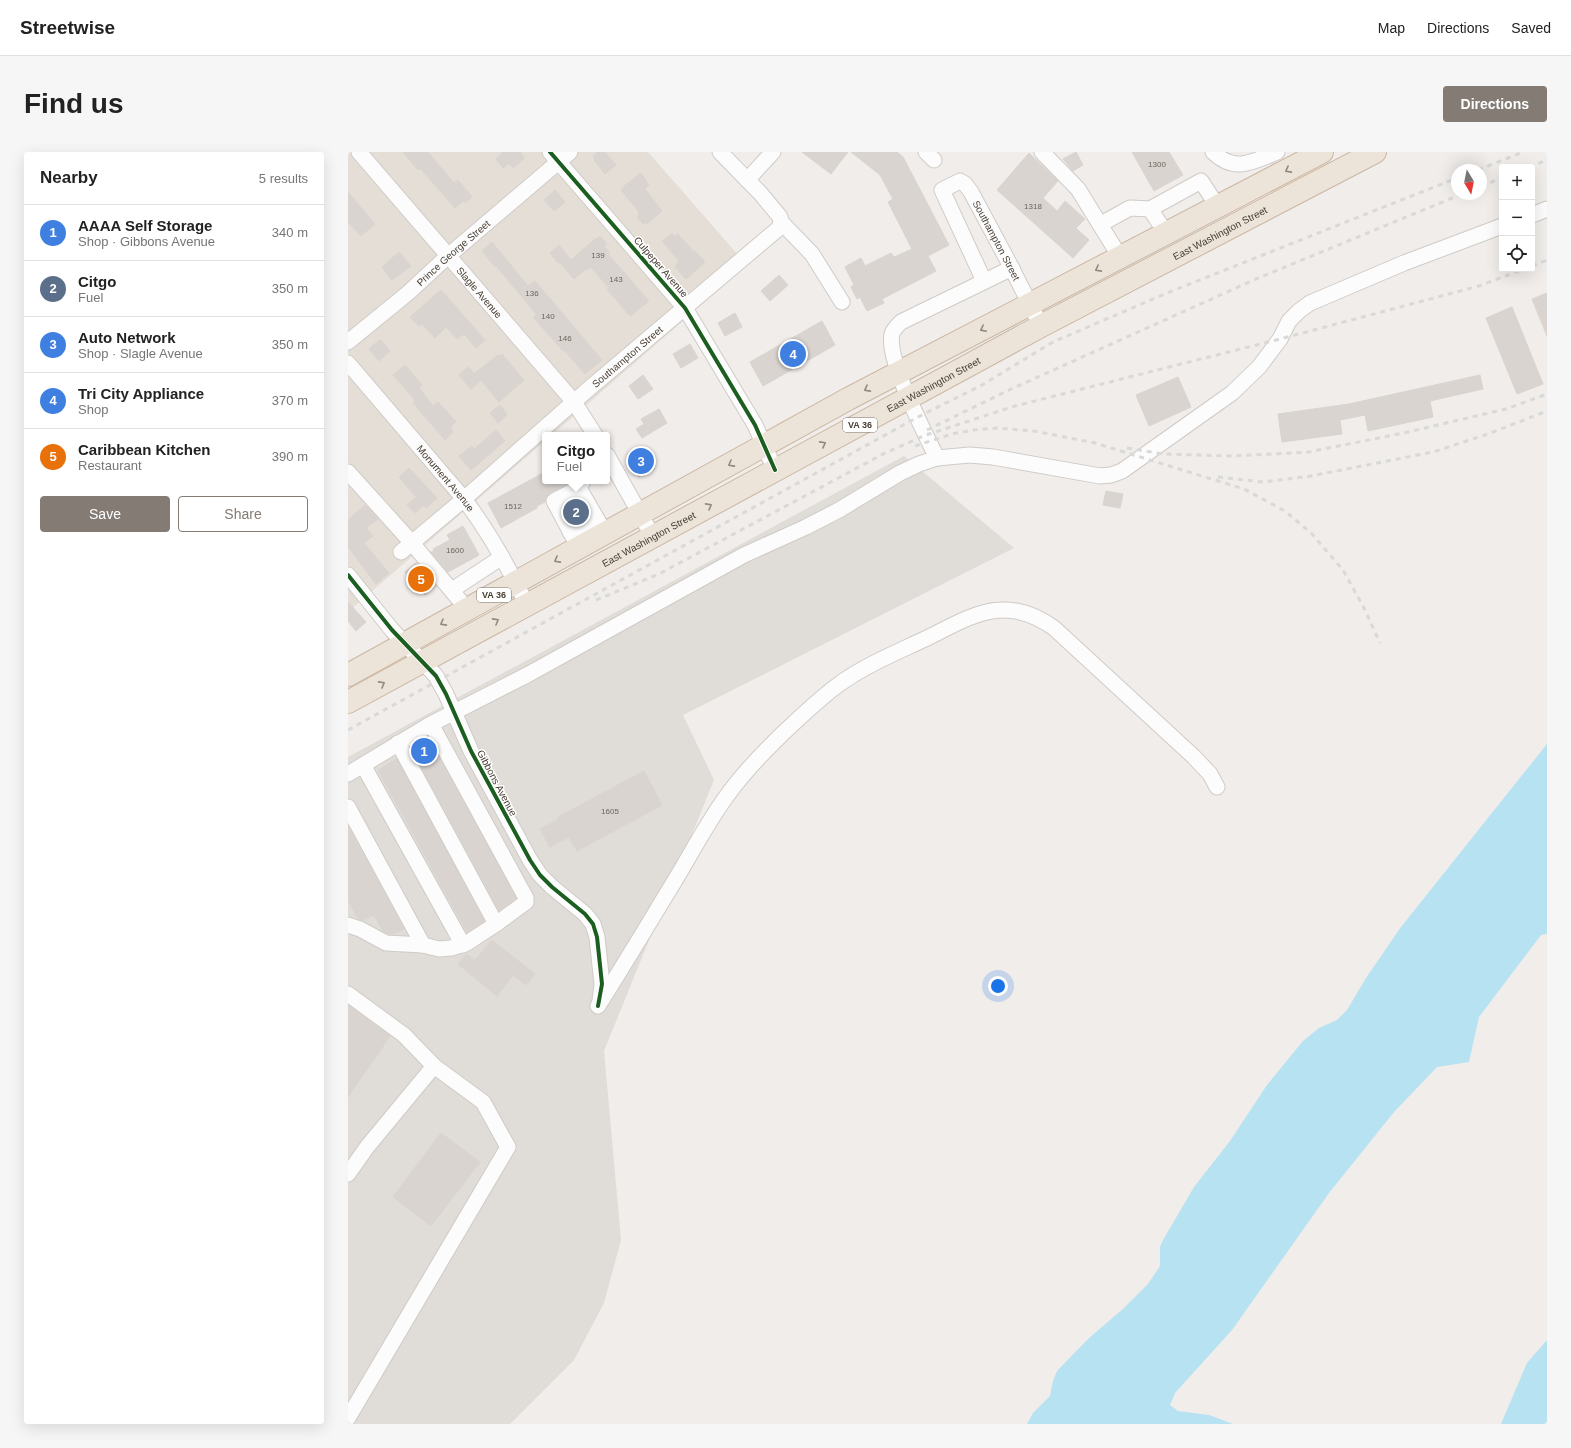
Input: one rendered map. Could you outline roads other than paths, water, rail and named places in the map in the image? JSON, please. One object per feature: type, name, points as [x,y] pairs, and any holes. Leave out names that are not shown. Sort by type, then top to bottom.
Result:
[{"type":"highway","name":"VA 36","points":[[348,675],[516,582],[575,521],[601,526],[640,514],[898,373],[1322,152]]},
{"type":"highway","name":"East Washington Street","points":[[348,702],[1041,326],[1375,152]]},
{"type":"street","name":"Slagle Avenue","points":[[359,152],[574,402],[594,432]]},
{"type":"street","name":"Prince George Street","points":[[348,342],[408,293],[554,157],[570,152]]},
{"type":"street","points":[[720,152],[780,217],[781,222],[812,254],[842,302]]},
{"type":"street","points":[[747,180],[773,152]]},
{"type":"street","points":[[1042,152],[1078,189],[1120,257]]},
{"type":"street","points":[[1213,152],[1219,158],[1228,163],[1239,164],[1249,163],[1277,152]]},
{"type":"street","points":[[1328,152],[1338,171]]},
{"type":"street","name":"Culpeper Avenue","points":[[554,157],[685,308],[755,425],[775,470]]},
{"type":"street","name":"Southampton Street","points":[[984,281],[942,190],[960,180],[971,192],[1041,326]]},
{"type":"street","points":[[1101,224],[1130,208],[1150,209],[1201,181],[1218,207]]},
{"type":"street","points":[[1150,209],[1166,233]]},
{"type":"street","points":[[1535,214],[1547,209]]},
{"type":"street","name":"Southampton Street","points":[[406,547],[464,499],[574,402],[778,228],[781,222]]},
{"type":"street","points":[[348,774],[454,711],[527,674],[744,555],[806,527],[900,473],[919,464],[937,458],[970,455],[993,457],[1100,476],[1111,475],[1122,471],[1170,438],[1243,384],[1259,367],[1280,339],[1289,321],[1310,303],[1404,263],[1499,227]]},
{"type":"street","points":[[937,458],[898,373],[892,347],[892,334],[901,322],[1012,268]]},
{"type":"street","name":"Monument Avenue","points":[[348,363],[481,520],[516,582],[527,605]]},
{"type":"street","points":[[610,465],[653,537]]},
{"type":"street","points":[[348,472],[406,547],[452,590],[467,610]]},
{"type":"street","points":[[575,521],[581,485]]},
{"type":"street","points":[[581,485],[554,501],[575,521],[601,526]]},
{"type":"street","points":[[452,590],[502,557]]},
{"type":"street","name":"Gibbons Avenue","points":[[348,575],[392,630],[436,676],[454,711],[471,751],[530,860],[540,875],[552,888],[585,914],[593,924],[597,937],[602,984],[598,1006],[726,797],[771,746],[818,700],[838,685],[881,660],[967,618],[984,613],[1012,609],[1041,619],[1054,628],[1194,757],[1210,774],[1218,787]]},
{"type":"street","points":[[476,575],[490,597]]},
{"type":"street","points":[[348,925],[360,929],[386,943],[423,945],[439,949],[451,948],[463,945],[496,924],[526,902],[526,898],[431,724]]},
{"type":"street","points":[[398,744],[496,924]]},
{"type":"street","points":[[363,765],[463,945]]},
{"type":"street","points":[[348,807],[423,945]]},
{"type":"street","points":[[348,994],[404,1035],[434,1066],[483,1102],[508,1147],[348,1418]]},
{"type":"street","points":[[348,1174],[367,1147],[434,1066]]},
{"type":"water","points":[[1547,744],[1547,934],[1541,935],[1479,1017],[1469,1062],[1437,1067],[1394,1112],[1329,1193],[1232,1330],[1175,1393],[1170,1405],[1178,1411],[1209,1415],[1233,1424],[1027,1424],[1033,1413],[1050,1396],[1057,1371],[1088,1339],[1124,1308],[1148,1284],[1160,1266],[1160,1247],[1163,1240],[1194,1187],[1230,1141],[1267,1085],[1303,1041],[1319,1028],[1337,1020],[1347,1010],[1366,978],[1401,927]]},
{"type":"water","points":[[1547,1340],[1547,1424],[1501,1424],[1527,1363]]},
{"type":"tunnel","points":[[570,515],[582,509]]},
{"type":"railway","points":[[1487,166],[1523,152]]},
{"type":"railway","points":[[1535,165],[1547,160]]},
{"type":"railway","points":[[1487,184],[1499,179]]},
{"type":"railway","points":[[348,730],[918,417],[982,385],[1053,342],[1167,293],[1451,180]]},
{"type":"railway","points":[[927,430],[1009,390],[1256,279],[1451,199]]},
{"type":"railway","points":[[1535,265],[1547,260]]},
{"type":"railway","points":[[596,600],[659,574],[885,453],[926,435],[1015,406],[1280,339],[1479,286],[1516,272]]},
{"type":"railway","points":[[1127,448],[1163,454],[1233,456],[1309,452],[1408,432],[1506,409],[1547,394]]},
{"type":"railway","points":[[1218,477],[1263,482],[1311,476],[1433,452],[1488,434],[1547,411]]},
{"type":"railway","points":[[915,446],[952,434],[973,430],[998,428],[1034,431],[1095,443],[1244,489],[1285,511],[1312,534],[1343,570],[1364,608],[1380,643]]},
{"type":"place","name":"Tri City Appliance","points":[[793,354]]},
{"type":"place","name":"Auto Network","points":[[641,461]]},
{"type":"place","name":"Citgo","points":[[576,512]]},
{"type":"place","name":"Caribbean Kitchen","points":[[421,579]]},
{"type":"place","name":"AAAA Self Storage","points":[[424,751]]}]
